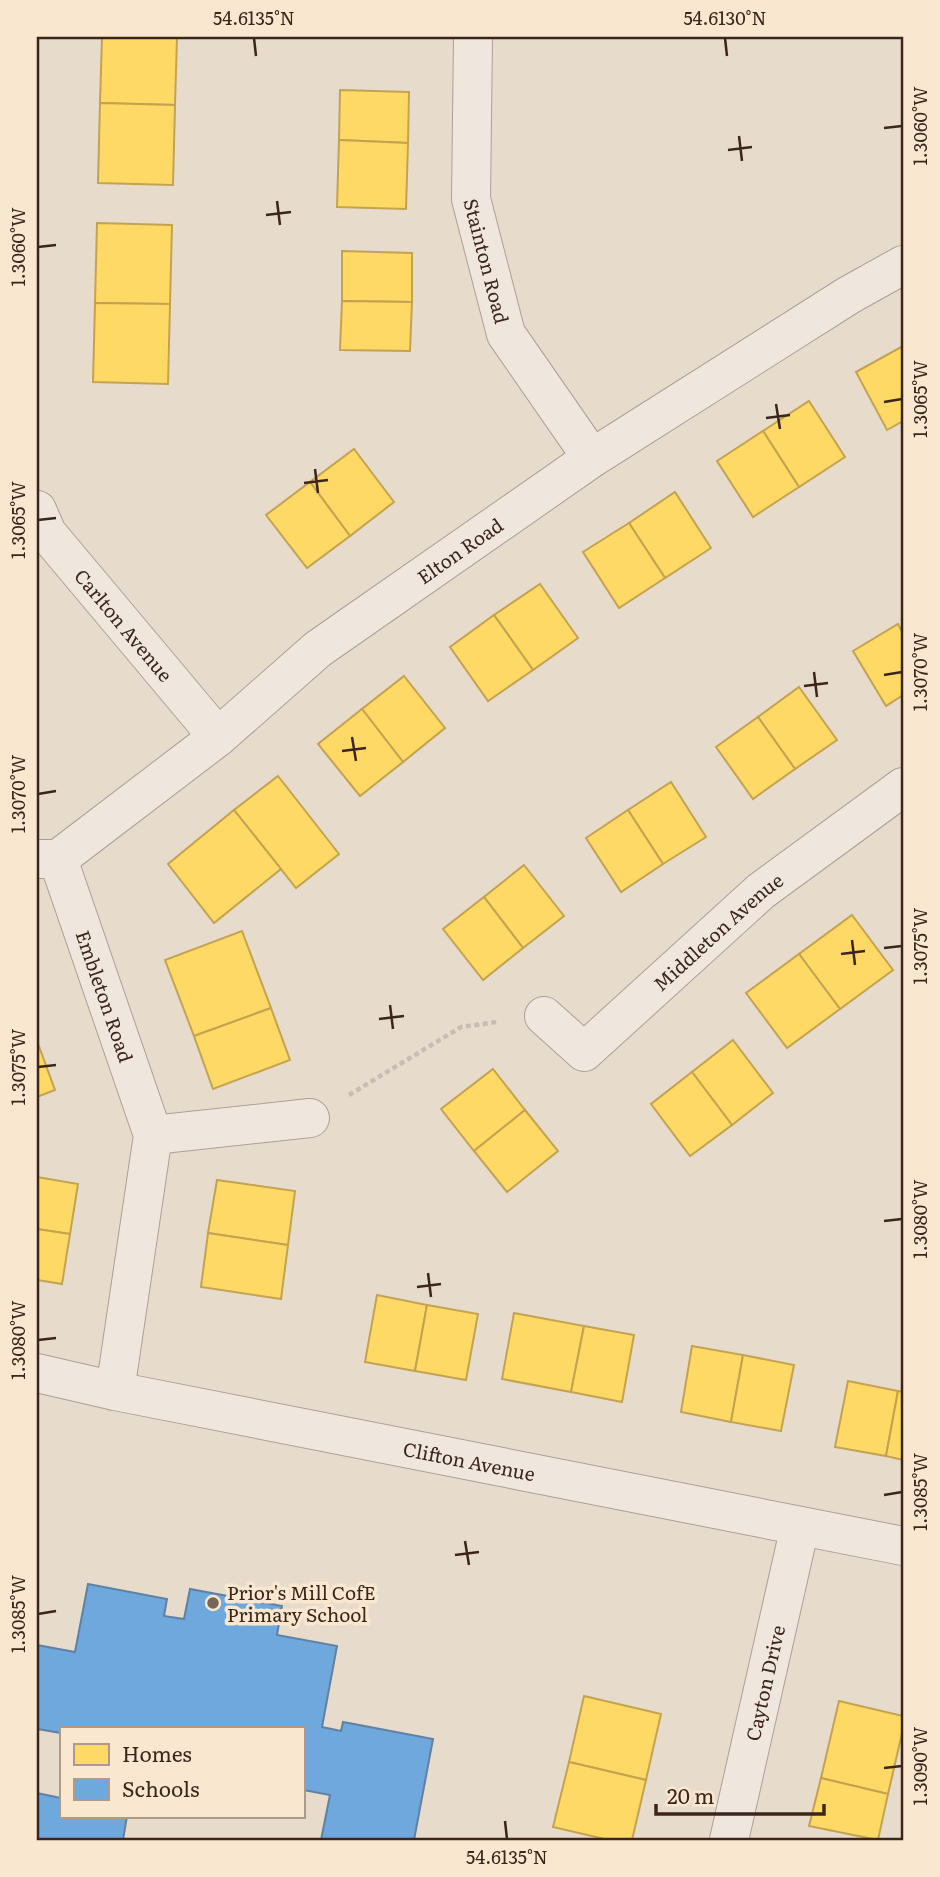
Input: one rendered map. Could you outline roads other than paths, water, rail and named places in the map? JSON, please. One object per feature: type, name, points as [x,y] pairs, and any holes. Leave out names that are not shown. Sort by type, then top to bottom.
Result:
[{"type":"street","name":"Stainton Road","points":[[473,37],[471,200],[506,334],[592,458]]},
{"type":"street","name":"Elton Road","points":[[47,859],[218,737],[318,649],[592,458],[849,295],[903,265]]},
{"type":"street","name":"Carlton Avenue","points":[[37,510],[47,533],[218,737]]},
{"type":"street","name":"Middleton Avenue","points":[[544,1016],[584,1052],[761,891],[903,787]]},
{"type":"street","name":"Embleton Road","points":[[47,859],[153,1135],[116,1391]]},
{"type":"street","points":[[153,1135],[310,1118]]},
{"type":"street","name":"Clifton Avenue","points":[[37,1373],[116,1391],[903,1546]]},
{"type":"street","name":"Cayton Drive","points":[[729,1840],[800,1526]]},
{"type":"place","name":"Prior's Mill CofE Primary School","points":[[213,1603]]}]
